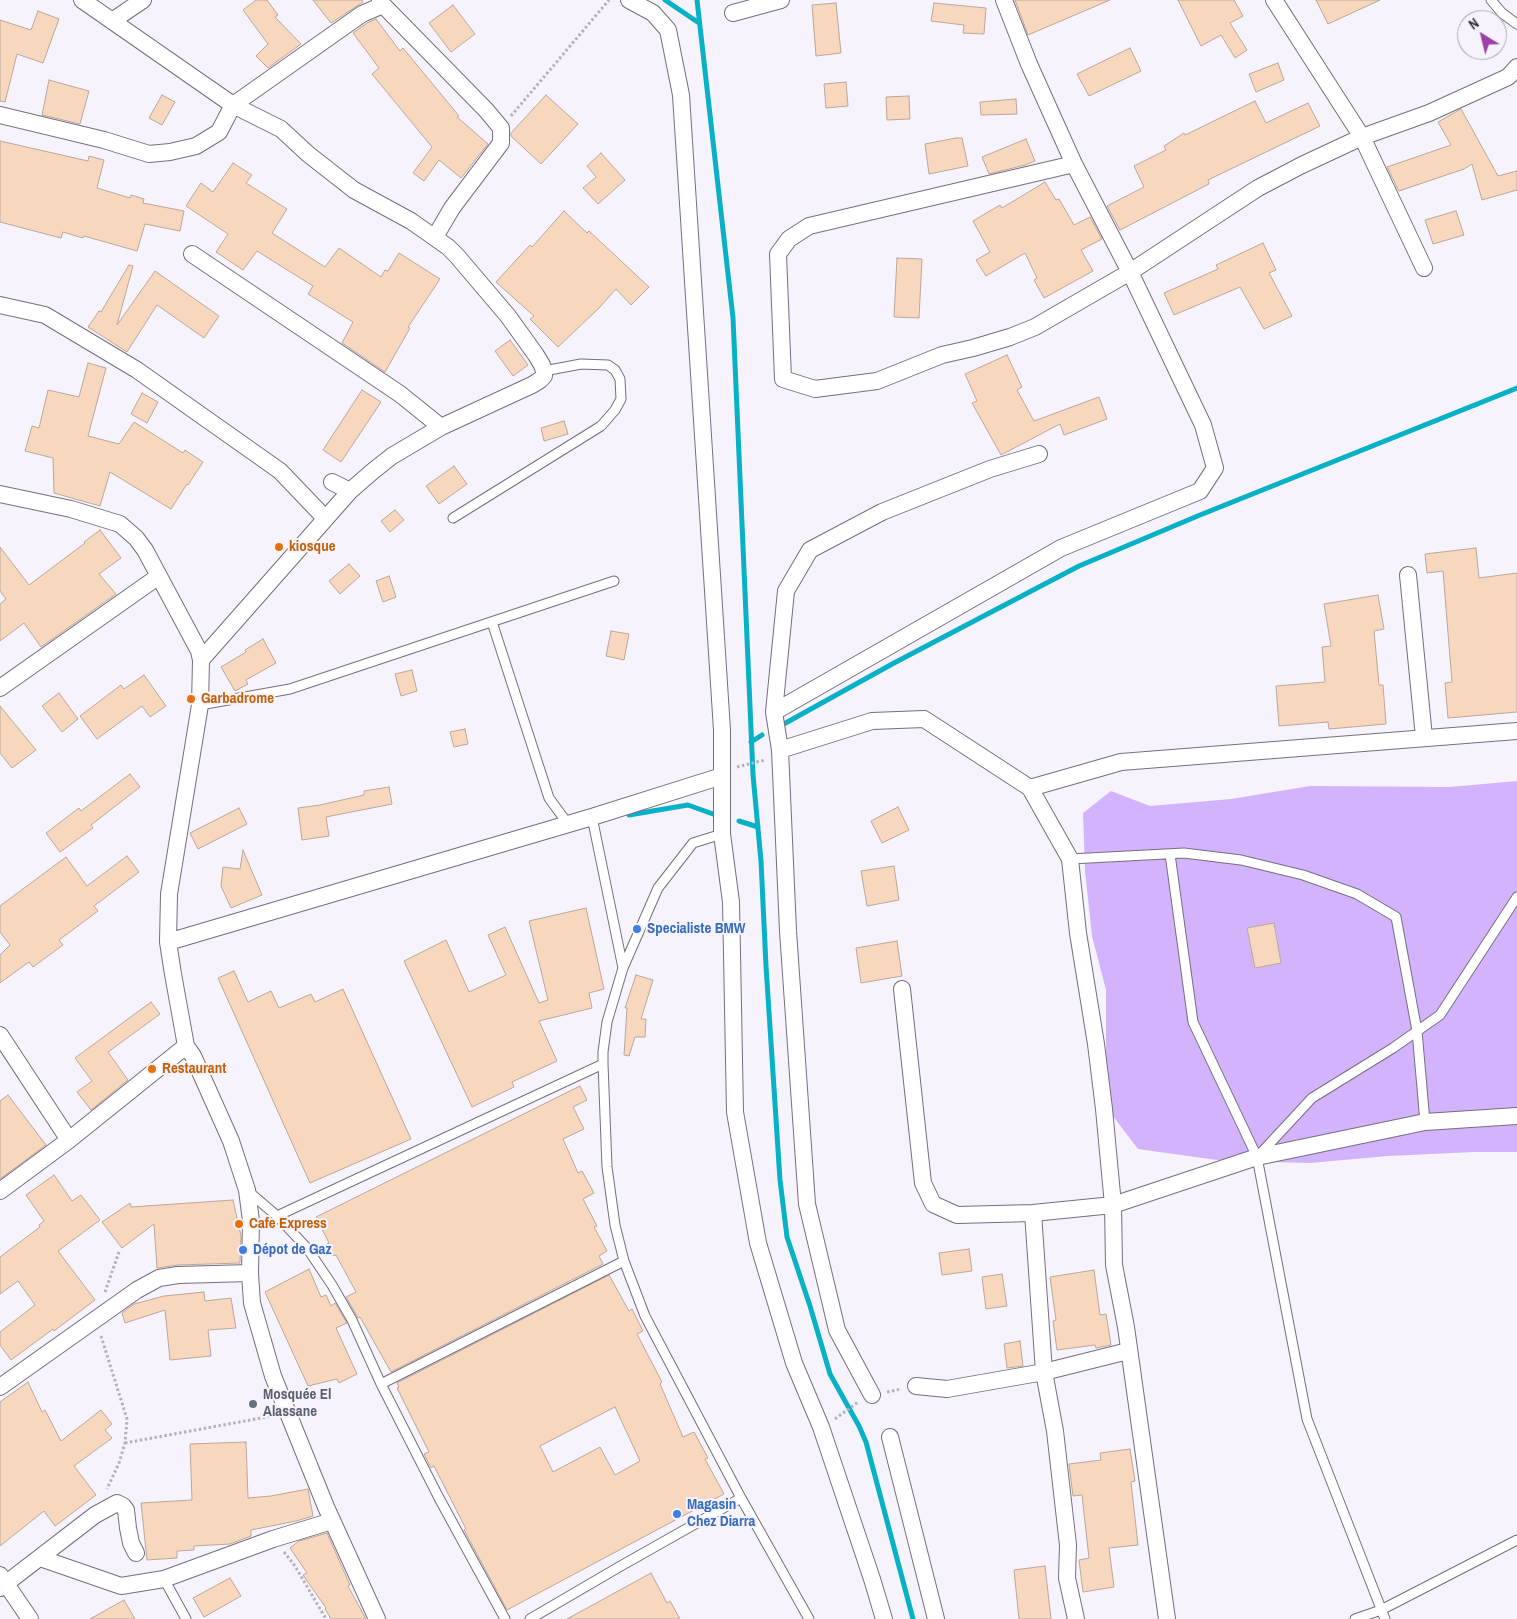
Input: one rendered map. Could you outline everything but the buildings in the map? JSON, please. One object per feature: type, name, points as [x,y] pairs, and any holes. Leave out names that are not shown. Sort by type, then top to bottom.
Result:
[{"type":"street","points":[[82,0],[233,105],[281,129],[308,154],[354,190],[411,221],[435,237],[458,256],[508,316],[536,355],[544,372],[544,376],[532,385],[441,427],[392,456],[350,491],[201,660]]},
{"type":"street","points":[[112,21],[143,0]]},
{"type":"street","points":[[629,0],[653,13],[668,30],[681,95],[722,730],[728,772],[722,834],[731,902],[735,1112],[758,1243],[794,1363],[824,1436],[884,1619]]},
{"type":"street","points":[[733,13],[781,0]]},
{"type":"street","points":[[774,712],[1061,548],[1200,491],[1215,468],[1203,425],[1130,272],[1074,164],[1029,64],[1004,0]]},
{"type":"street","points":[[1274,0],[1362,137],[1424,268]]},
{"type":"street","points":[[0,115],[104,140],[149,154],[170,152],[196,146],[219,132],[233,105],[362,14],[381,3],[486,110],[501,128],[501,143],[452,208],[435,237]]},
{"type":"street","points":[[1074,164],[809,226],[789,239],[778,254],[783,379],[815,389],[877,381],[942,355],[974,348],[1035,327],[1130,272],[1258,188],[1362,137],[1429,113],[1508,77],[1517,67]]},
{"type":"street","points":[[192,254],[400,394],[441,427]]},
{"type":"street","points":[[0,306],[45,315],[137,370],[280,470],[326,518]]},
{"type":"street","points":[[867,1397],[837,1330],[807,1204],[788,931],[780,750],[774,712],[786,591],[810,550],[882,512],[990,469],[1039,454]]},
{"type":"street","points":[[332,482],[350,491]]},
{"type":"street","points":[[0,494],[71,509],[120,524],[146,550],[158,576],[193,638],[201,660],[200,705],[169,894],[168,942],[186,1046],[193,1056],[231,1141],[247,1190],[251,1221],[250,1273],[252,1303],[273,1376],[332,1520],[377,1619]]},
{"type":"street","points":[[1408,575],[1424,737]]},
{"type":"street","points":[[1,685],[158,576]]},
{"type":"street","points":[[780,750],[872,721],[924,719],[1030,788],[1070,859],[1078,933],[1096,1044],[1113,1205],[1114,1265],[1126,1327],[1167,1619]]},
{"type":"street","points":[[1030,788],[1121,762],[1517,730]]},
{"type":"street","points":[[168,942],[592,817],[728,772]]},
{"type":"street","points":[[902,989],[923,1183],[933,1204],[957,1215],[1033,1213],[1113,1205],[1257,1157],[1425,1122],[1517,1116]]},
{"type":"street","points":[[0,1035],[69,1140]]},
{"type":"street","points":[[0,1191],[69,1140],[186,1046]]},
{"type":"street","points":[[1033,1213],[1044,1372],[1055,1431],[1068,1545],[1068,1578],[1076,1619]]},
{"type":"street","points":[[0,1387],[96,1318],[137,1290],[159,1278],[178,1275],[250,1273]]},
{"type":"street","points":[[916,1386],[947,1388],[1044,1372],[1128,1351]]},
{"type":"street","points":[[890,1436],[936,1619]]},
{"type":"street","points":[[30,1619],[2,1582],[40,1558],[96,1515],[116,1503],[123,1506],[126,1510],[131,1544],[136,1553]]},
{"type":"street","points":[[40,1558],[122,1586],[164,1578],[332,1520]]},
{"type":"lane","points":[[1491,0],[1502,14],[1517,24]]},
{"type":"lane","points":[[453,518],[601,426],[615,410],[621,399],[620,379],[615,370],[608,365],[581,364],[544,372]]},
{"type":"lane","points":[[200,705],[290,689],[614,581]]},
{"type":"lane","points":[[492,622],[549,798],[568,824]]},
{"type":"lane","points":[[592,817],[623,968]]},
{"type":"lane","points":[[722,834],[693,843],[658,888],[623,968],[607,1022],[602,1064],[607,1167],[615,1225],[624,1262],[645,1316],[741,1498],[808,1619]]},
{"type":"lane","points":[[1070,859],[1184,853],[1241,860],[1304,875],[1357,894],[1396,917],[1417,1031],[1425,1122]]},
{"type":"lane","points":[[1170,854],[1193,1022],[1257,1157],[1307,1420],[1384,1619]]},
{"type":"lane","points":[[1257,1157],[1312,1098],[1393,1048],[1440,1015],[1517,898]]},
{"type":"lane","points":[[277,1216],[602,1064]]},
{"type":"lane","points":[[247,1190],[277,1216],[307,1248],[332,1286],[352,1320],[381,1384],[439,1498],[505,1619]]},
{"type":"lane","points":[[381,1384],[624,1262]]},
{"type":"lane","points":[[530,1619],[741,1498]]},
{"type":"lane","points":[[1355,1619],[1381,1610],[1517,1540]]},
{"type":"lane","points":[[164,1578],[186,1619]]},
{"type":"path","points":[[501,128],[609,0]]},
{"type":"path","points":[[728,772],[765,760]]},
{"type":"path","points":[[96,1515],[119,1463],[125,1443],[127,1418],[96,1318],[119,1252]]},
{"type":"path","points":[[833,1420],[867,1397]]},
{"type":"path","points":[[125,1443],[288,1413]]},
{"type":"path","points":[[273,1539],[296,1566],[326,1619]]},
{"type":"shaded area","points":[[1517,781],[1517,1152],[1388,1156],[1310,1163],[1224,1161],[1138,1149],[1106,1107],[1106,990],[1092,936],[1085,871],[1083,813],[1111,791],[1150,806],[1231,799],[1310,786],[1450,787]]},
{"type":"waterway","points":[[665,0],[699,23]]},
{"type":"waterway","points":[[697,0],[733,318],[753,775],[761,861],[780,1180],[787,1237],[830,1374],[866,1442],[913,1619]]},
{"type":"waterway","points":[[782,725],[894,663],[1079,566],[1200,515],[1517,388]]},
{"type":"waterway","points":[[751,742],[762,735]]},
{"type":"waterway","points":[[629,815],[688,805],[713,814]]},
{"type":"waterway","points":[[739,821],[758,827]]},
{"type":"place","name":"kiosque","points":[[279,547]]},
{"type":"place","name":"Garbadrome","points":[[191,699]]},
{"type":"place","name":"Specialiste BMW","points":[[637,929]]},
{"type":"place","name":"Restaurant","points":[[152,1069]]},
{"type":"place","name":"Cafe Express","points":[[239,1224]]},
{"type":"place","name":"Dépot de Gaz","points":[[243,1250]]},
{"type":"place","name":"Mosquée El Alassane","points":[[253,1404]]},
{"type":"place","name":"Magasin Chez Diarra","points":[[677,1514]]}]
